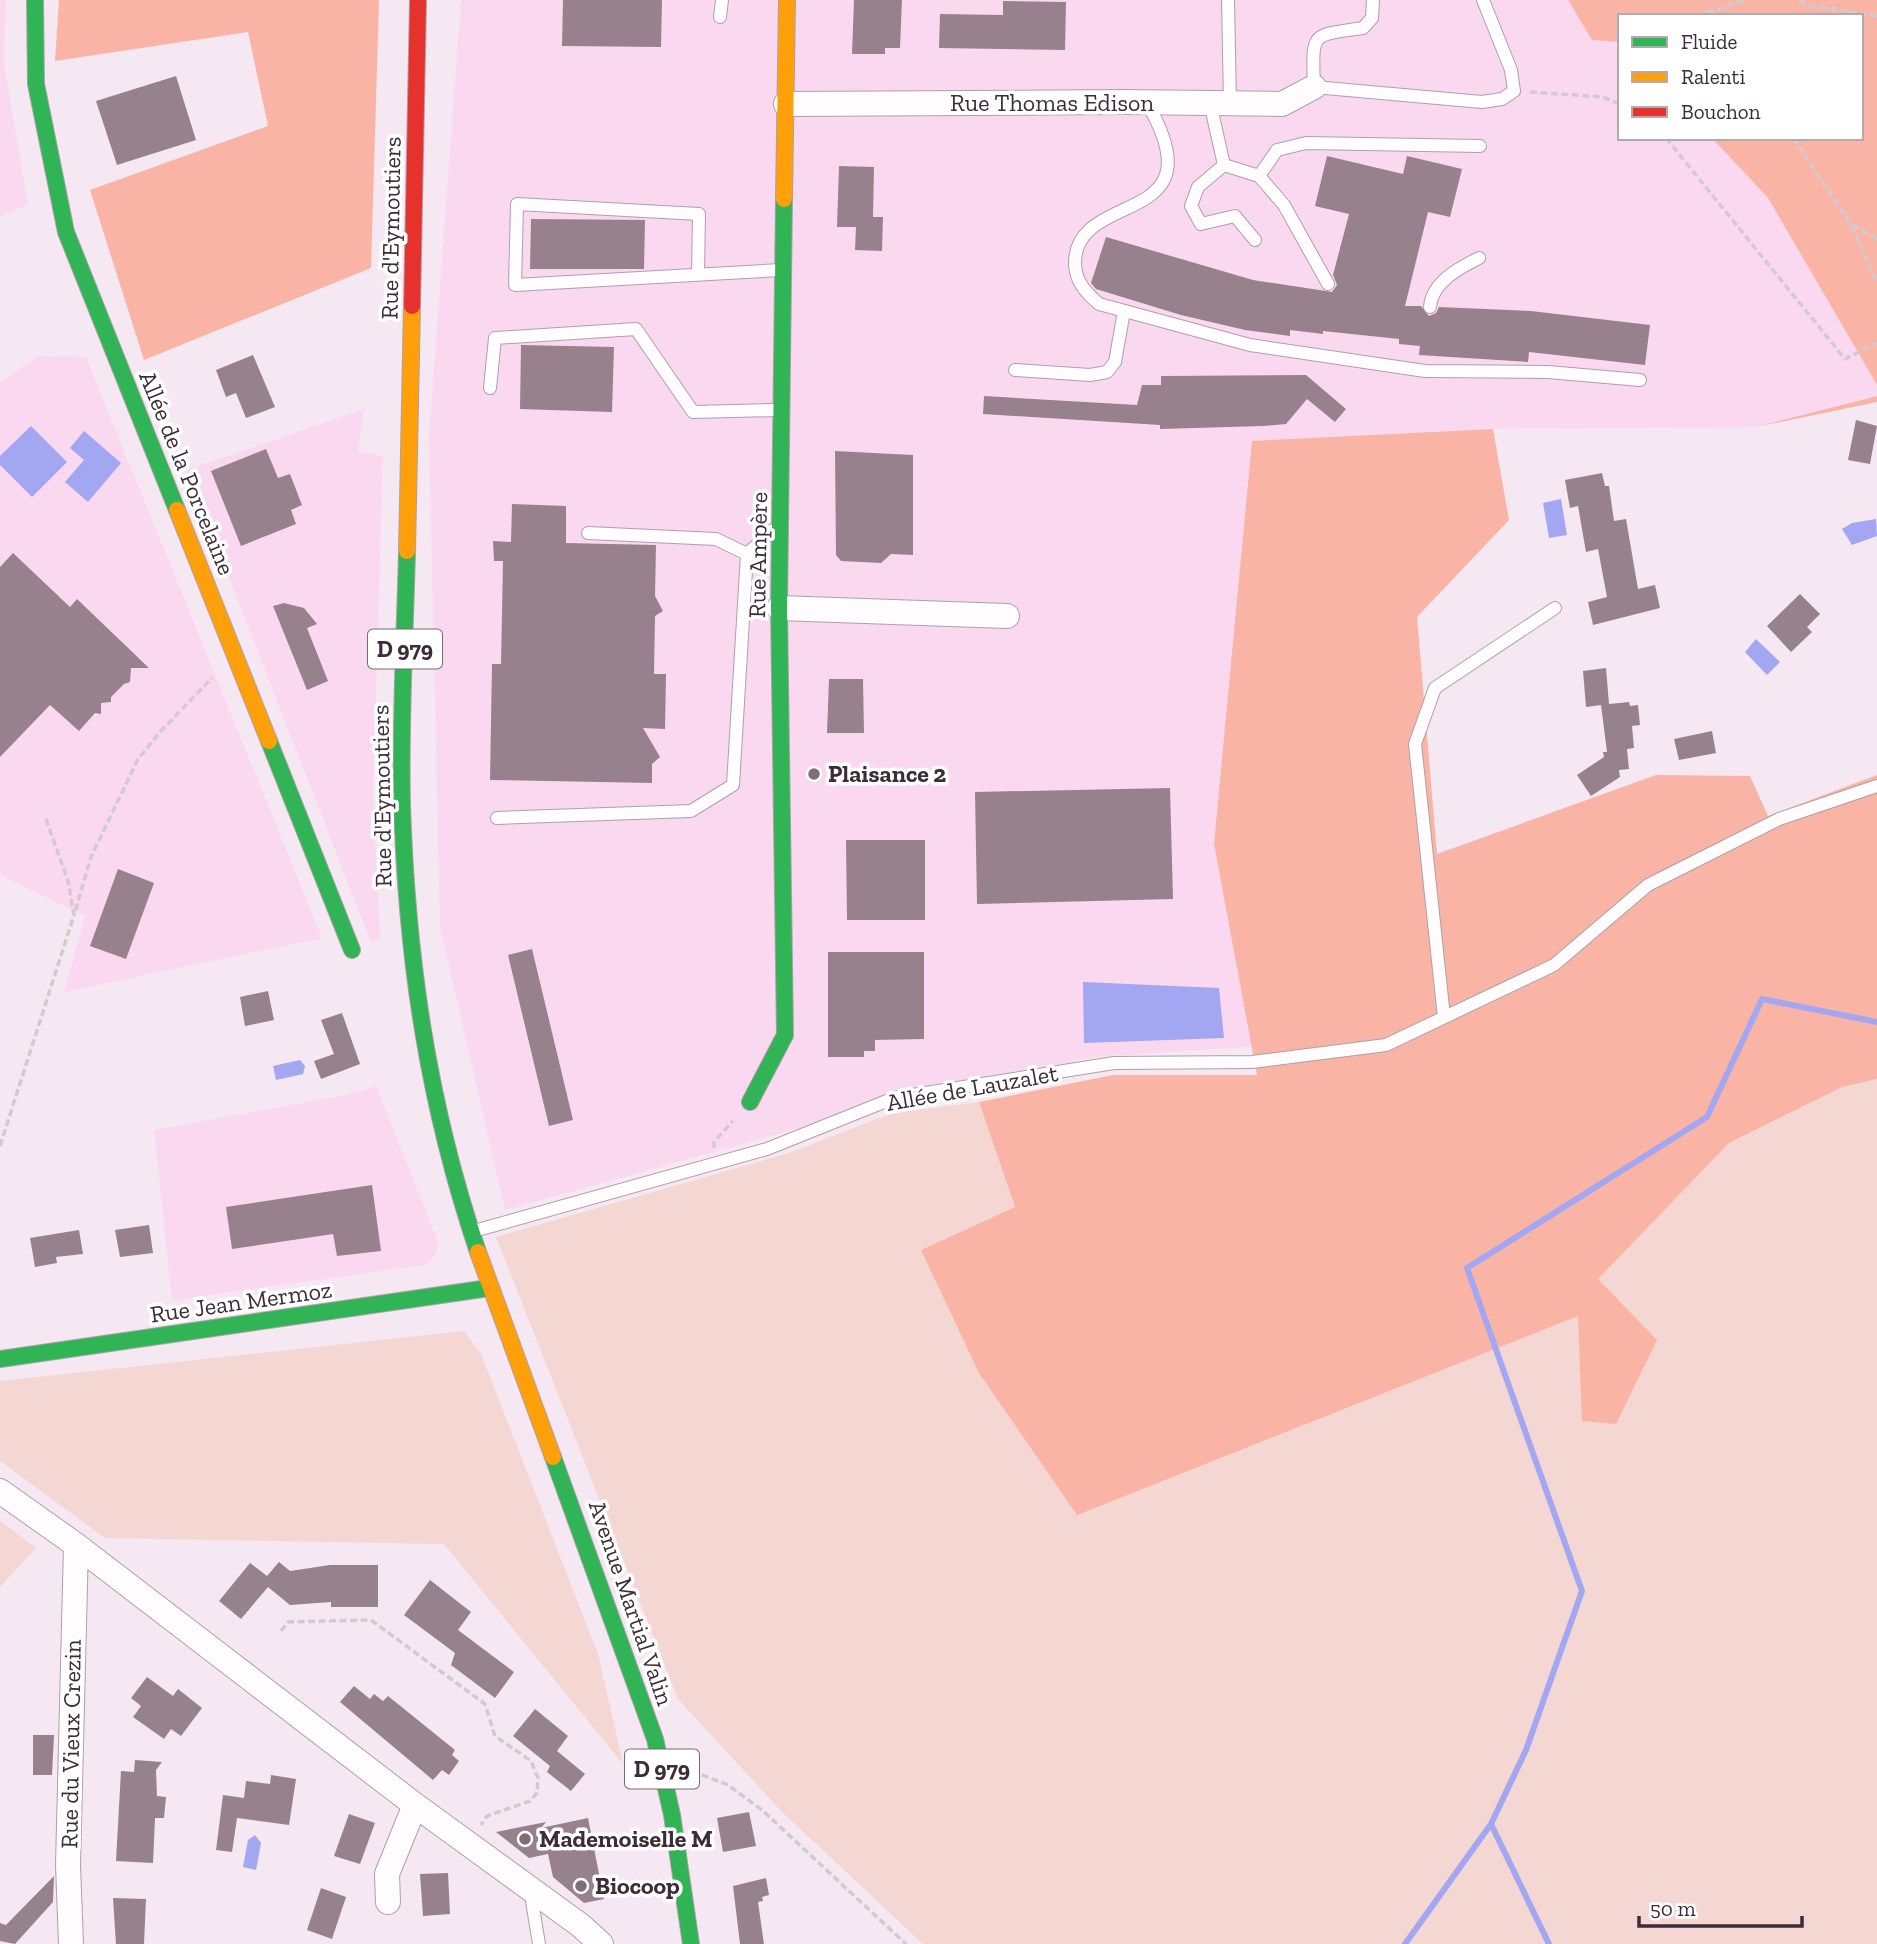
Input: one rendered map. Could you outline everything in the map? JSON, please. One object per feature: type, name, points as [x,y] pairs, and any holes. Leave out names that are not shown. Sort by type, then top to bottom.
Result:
[{"type":"main road","name":"Allée de la Porcelaine","points":[[35,0],[36,84],[66,232],[352,950]]},
{"type":"main road","name":"Rue d'Eymoutiers","points":[[418,0],[402,802],[407,927],[427,1067],[446,1151],[489,1288]]},
{"type":"main road","name":"Rue Ampère","points":[[750,1102],[785,1035],[779,608],[787,0]]},
{"type":"main road","name":"Rue Jean Mermoz","points":[[0,1359],[489,1288]]},
{"type":"main road","name":"Avenue Martial Valin","points":[[489,1288],[604,1589],[662,1766],[691,1944]]},
{"type":"street","name":"Rue Thomas Edison","points":[[786,104],[1282,104],[1314,87]]},
{"type":"street","points":[[779,608],[1007,616]]},
{"type":"street","points":[[0,1491],[76,1545],[601,1944]]},
{"type":"street","name":"Rue du Vieux Crezin","points":[[71,1944],[68,1865],[76,1545]]},
{"type":"street","points":[[388,1902],[387,1874],[415,1804]]},
{"type":"lane","points":[[720,17],[722,0]]},
{"type":"lane","points":[[1224,165],[1220,103],[1228,0]]},
{"type":"lane","points":[[1373,0],[1372,18],[1363,28],[1328,32],[1320,36],[1313,51],[1314,87],[1482,102],[1502,99],[1514,90],[1511,70],[1483,0]]},
{"type":"lane","points":[[1147,103],[1166,139],[1169,156],[1160,185],[1153,194],[1093,226],[1082,236],[1075,266],[1084,291],[1098,304],[1250,345],[1425,371],[1548,372],[1640,380]]},
{"type":"lane","points":[[1259,176],[1277,150],[1306,143],[1480,146]]},
{"type":"lane","points":[[1224,165],[1259,176],[1284,205],[1328,284]]},
{"type":"lane","points":[[1224,165],[1198,187],[1191,206],[1201,224],[1235,216],[1255,240]]},
{"type":"lane","points":[[698,274],[699,214],[517,204],[515,285],[784,270]]},
{"type":"lane","points":[[1430,307],[1434,292],[1449,275],[1479,258]]},
{"type":"lane","points":[[1015,370],[1090,376],[1107,372],[1115,362],[1124,311]]},
{"type":"lane","points":[[489,388],[495,338],[636,329],[693,412],[782,410]]},
{"type":"lane","points":[[1425,371],[1426,356]]},
{"type":"lane","points":[[496,818],[691,811],[733,785],[747,554],[780,523]]},
{"type":"lane","points":[[587,533],[716,539],[747,554]]},
{"type":"lane","points":[[1444,1017],[1415,744],[1434,688],[1555,608]]},
{"type":"lane","name":"Allée de Lauzalet","points":[[470,1233],[767,1149],[894,1098],[1114,1063],[1252,1062],[1386,1045],[1554,965],[1648,885],[1779,820],[1877,786]]},
{"type":"lane","points":[[530,1889],[539,1944]]},
{"type":"path","points":[[1703,14],[1745,0]]},
{"type":"path","points":[[1800,0],[1805,5],[1877,16]]},
{"type":"path","points":[[1514,90],[1603,97],[1618,103]]},
{"type":"path","points":[[1668,140],[1845,359],[1877,343]]},
{"type":"path","points":[[1794,140],[1851,224],[1877,283]]},
{"type":"path","points":[[1851,224],[1877,239]]},
{"type":"path","points":[[0,1146],[91,857],[138,759],[160,732],[236,654]]},
{"type":"path","points":[[46,819],[68,881],[74,915]]},
{"type":"path","points":[[713,1164],[714,1142],[750,1102]]},
{"type":"path","points":[[281,1631],[288,1622],[371,1620],[485,1703],[495,1736],[531,1761],[538,1785],[537,1793],[530,1801],[487,1816],[480,1826],[484,1834],[476,1847]]},
{"type":"path","points":[[662,1766],[691,1771],[728,1785],[754,1803],[821,1861],[906,1944]]},
{"type":"shaded area","points":[[0,0],[6,0],[4,64],[28,205],[0,216]]},
{"type":"shaded area","points":[[59,0],[379,0],[371,268],[144,360],[90,190],[268,126],[248,32],[55,61]]},
{"type":"shaded area","points":[[461,0],[1568,0],[1592,40],[1618,42],[1618,140],[1714,140],[1768,198],[1877,385],[1877,396],[1756,427],[1493,429],[1252,441],[1263,1046],[1103,1056],[886,1095],[807,1126],[505,1210],[440,927],[429,437]]},
{"type":"shaded area","points":[[1568,0],[1877,0],[1877,385],[1768,198],[1714,140],[1863,140],[1863,14],[1618,14],[1618,42],[1592,40]]},
{"type":"shaded area","points":[[38,356],[86,357],[322,938],[64,992],[85,916],[0,875],[0,382]]},
{"type":"shaded area","points":[[1877,396],[1877,402],[1756,427]]},
{"type":"shaded area","points":[[364,409],[358,452],[383,456],[373,793],[380,938],[371,942],[187,470]]},
{"type":"shaded area","points":[[1493,429],[1509,520],[1417,617],[1437,854],[1656,775],[1750,776],[1768,816],[1877,775],[1877,1079],[1842,1087],[1729,1143],[1598,1279],[1657,1340],[1616,1424],[1582,1421],[1578,1316],[1077,1515],[979,1373],[921,1250],[1015,1207],[979,1102],[1113,1075],[1257,1075],[1214,844],[1252,441]]},
{"type":"shaded area","points":[[1877,1079],[1877,1944],[923,1944],[782,1812],[678,1699],[496,1237],[789,1153],[892,1113],[979,1102],[1015,1207],[921,1250],[1597,1280],[1729,1143],[1842,1087]]},
{"type":"shaded area","points":[[376,1086],[438,1242],[435,1256],[425,1265],[172,1300],[154,1130],[346,1095]]},
{"type":"shaded area","points":[[464,1331],[481,1354],[598,1654],[623,1764],[444,1544],[105,1538],[0,1461],[0,1381]]},
{"type":"shaded area","points":[[0,1521],[36,1548],[0,1587]]},
{"type":"water","points":[[31,426],[67,462],[32,497],[0,465],[0,456]]},
{"type":"water","points":[[84,431],[121,463],[88,502],[65,482],[84,460],[70,448]]},
{"type":"water","points":[[1561,499],[1567,535],[1549,538],[1543,503]]},
{"type":"water","points":[[1876,519],[1877,536],[1852,545],[1842,529],[1852,523]]},
{"type":"water","points":[[1756,639],[1780,662],[1767,675],[1745,652]]},
{"type":"water","points":[[1083,982],[1219,988],[1224,1038],[1084,1043]]},
{"type":"water","points":[[300,1060],[305,1066],[303,1074],[276,1080],[273,1066]]},
{"type":"water","points":[[255,1835],[261,1843],[256,1870],[243,1867],[248,1840]]},
{"type":"building","points":[[563,0],[662,0],[661,47],[562,46]]},
{"type":"building","points":[[854,0],[902,0],[900,48],[885,48],[885,54],[852,54]]},
{"type":"building","points":[[1003,1],[1066,2],[1065,50],[939,48],[940,14],[1003,15]]},
{"type":"building","points":[[176,76],[196,140],[117,165],[96,101]]},
{"type":"building","points":[[1327,156],[1403,174],[1407,156],[1462,169],[1450,217],[1428,212],[1405,306],[1421,306],[1429,316],[1436,313],[1439,307],[1531,311],[1650,325],[1645,365],[1529,352],[1528,362],[1419,355],[1420,346],[1399,344],[1399,339],[1323,331],[1323,334],[1290,330],[1290,336],[1245,330],[1181,315],[1096,289],[1091,283],[1106,237],[1253,280],[1332,292],[1337,285],[1333,275],[1349,214],[1315,206]]},
{"type":"building","points":[[839,166],[874,167],[873,217],[883,217],[882,251],[855,250],[856,227],[837,227]]},
{"type":"building","points":[[531,219],[645,220],[644,269],[530,269]]},
{"type":"building","points":[[521,345],[614,347],[612,412],[520,409]]},
{"type":"building","points":[[253,355],[275,407],[246,418],[236,393],[226,397],[216,370]]},
{"type":"building","points":[[1306,375],[1346,409],[1335,422],[1307,399],[1286,424],[1263,426],[1160,429],[1160,425],[983,414],[984,396],[1137,405],[1142,385],[1161,385],[1161,376]]},
{"type":"building","points":[[1856,420],[1877,426],[1870,464],[1848,460]]},
{"type":"building","points":[[266,449],[278,478],[290,474],[302,505],[291,510],[296,524],[241,546],[211,471]]},
{"type":"building","points":[[835,451],[913,455],[913,555],[891,554],[881,563],[841,561],[836,555]]},
{"type":"building","points":[[1602,473],[1605,486],[1609,486],[1614,521],[1626,519],[1638,589],[1655,585],[1660,608],[1593,625],[1588,602],[1607,597],[1598,549],[1586,552],[1578,506],[1570,508],[1565,480]]},
{"type":"building","points":[[512,504],[566,506],[566,543],[656,545],[655,596],[663,611],[655,616],[654,674],[666,674],[665,729],[643,728],[660,757],[652,764],[652,783],[490,780],[492,664],[501,664],[503,561],[494,561],[493,541],[511,542]]},
{"type":"building","points":[[13,553],[70,607],[77,599],[149,668],[131,668],[130,682],[124,684],[111,697],[111,702],[101,703],[101,714],[95,713],[79,731],[50,705],[0,757],[0,567]]},
{"type":"building","points":[[1800,594],[1820,614],[1807,627],[1812,632],[1791,652],[1767,626]]},
{"type":"building","points":[[284,603],[304,608],[317,624],[307,628],[328,681],[307,690],[273,606]]},
{"type":"building","points":[[1606,668],[1609,704],[1629,702],[1630,706],[1638,705],[1640,725],[1632,726],[1634,748],[1627,749],[1629,769],[1619,770],[1620,777],[1591,796],[1577,775],[1604,757],[1603,752],[1607,752],[1601,705],[1586,707],[1583,671]]},
{"type":"building","points":[[829,679],[863,679],[864,733],[827,733]]},
{"type":"building","points":[[1712,731],[1716,753],[1679,760],[1674,739]]},
{"type":"building","points":[[1170,788],[1173,899],[977,904],[975,792]]},
{"type":"building","points":[[846,840],[925,840],[925,920],[847,920]]},
{"type":"building","points":[[118,869],[154,883],[126,959],[90,946]]},
{"type":"building","points":[[532,949],[573,1120],[549,1126],[508,955]]},
{"type":"building","points":[[828,952],[924,952],[924,1039],[875,1040],[875,1051],[864,1051],[864,1057],[828,1057]]},
{"type":"building","points":[[268,991],[274,1020],[245,1026],[240,997]]},
{"type":"building","points":[[342,1013],[360,1064],[321,1079],[314,1061],[334,1054],[321,1020]]},
{"type":"building","points":[[372,1185],[381,1251],[337,1256],[333,1234],[232,1249],[226,1207]]},
{"type":"building","points":[[149,1225],[153,1253],[120,1257],[115,1230]]},
{"type":"building","points":[[79,1230],[83,1254],[56,1257],[57,1263],[35,1267],[30,1238]]},
{"type":"building","points":[[279,1562],[290,1571],[330,1565],[378,1565],[378,1607],[331,1607],[331,1602],[290,1605],[268,1587],[241,1619],[219,1601],[250,1563],[267,1576]]},
{"type":"building","points":[[430,1580],[471,1612],[458,1630],[514,1672],[495,1698],[451,1665],[455,1653],[404,1615]]},
{"type":"building","points":[[147,1677],[173,1696],[178,1689],[202,1708],[181,1736],[171,1729],[164,1739],[133,1717],[141,1706],[131,1698]]},
{"type":"building","points":[[354,1686],[370,1699],[374,1694],[383,1701],[388,1696],[455,1750],[452,1755],[459,1761],[449,1775],[442,1770],[433,1780],[340,1702]]},
{"type":"building","points":[[535,1709],[568,1736],[557,1751],[585,1774],[571,1791],[547,1772],[550,1766],[513,1736]]},
{"type":"building","points":[[33,1735],[54,1735],[52,1775],[33,1775]]},
{"type":"building","points":[[135,1760],[162,1762],[156,1770],[157,1796],[166,1797],[164,1818],[155,1818],[153,1863],[116,1861],[121,1771],[134,1772]]},
{"type":"building","points":[[271,1775],[296,1779],[289,1825],[237,1818],[232,1852],[216,1850],[223,1795],[244,1798],[246,1781],[270,1784]]},
{"type":"building","points":[[749,1812],[756,1846],[723,1852],[717,1818]]},
{"type":"building","points":[[349,1814],[375,1823],[360,1864],[334,1856]]},
{"type":"building","points":[[588,1818],[604,1899],[584,1903],[553,1877],[548,1854],[529,1858],[496,1832],[546,1822],[541,1828]]},
{"type":"building","points":[[448,1873],[450,1914],[423,1916],[420,1874]]},
{"type":"building","points":[[54,1876],[53,1902],[15,1944],[0,1941],[0,1923],[6,1925]]},
{"type":"building","points":[[766,1878],[769,1895],[758,1902],[764,1944],[740,1944],[733,1886]]},
{"type":"building","points":[[321,1888],[346,1897],[332,1939],[307,1930]]},
{"type":"building","points":[[113,1898],[146,1899],[144,1944],[116,1944]]},
{"type":"waterway","points":[[1549,1944],[1491,1824],[1526,1750],[1582,1591],[1467,1268],[1707,1117],[1762,999],[1877,1022]]},
{"type":"waterway","points":[[1405,1944],[1491,1824]]},
{"type":"traffic: fast","points":[[35,0],[36,84],[66,232],[177,510]]},
{"type":"traffic: fast","points":[[750,1102],[785,1035],[779,608],[784,199]]},
{"type":"traffic: fast","points":[[407,551],[402,805],[409,919],[415,976],[433,1086],[446,1142],[478,1252]]},
{"type":"traffic: fast","points":[[269,741],[352,950]]},
{"type":"traffic: fast","points":[[0,1359],[489,1288]]},
{"type":"traffic: fast","points":[[553,1457],[655,1739],[672,1815],[691,1944]]},
{"type":"traffic: slow","points":[[784,199],[787,0]]},
{"type":"traffic: slow","points":[[407,551],[412,306]]},
{"type":"traffic: slow","points":[[177,510],[269,741]]},
{"type":"traffic: slow","points":[[478,1252],[553,1457]]},
{"type":"traffic: jam","points":[[412,306],[418,0]]},
{"type":"place","name":"Plaisance 2","points":[[814,774]]},
{"type":"place","name":"Mademoiselle M","points":[[525,1839]]},
{"type":"place","name":"Biocoop","points":[[581,1886]]}]
